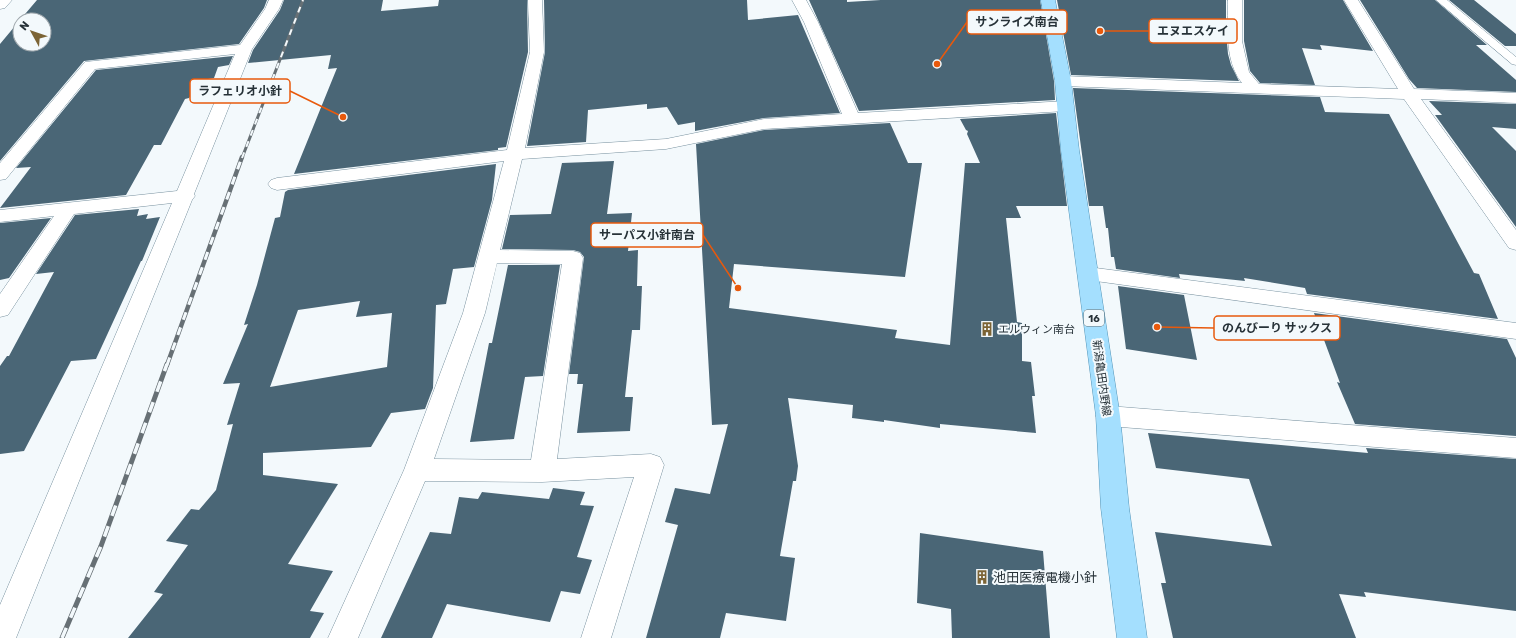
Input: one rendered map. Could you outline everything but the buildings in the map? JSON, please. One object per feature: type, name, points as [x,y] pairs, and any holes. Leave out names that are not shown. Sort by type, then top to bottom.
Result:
[{"type":"main road","name":"新潟亀田内野線","points":[[1048,0],[1064,81],[1070,150],[1108,416],[1115,508],[1132,638]]},
{"type":"street","points":[[0,5],[5,0]]},
{"type":"street","points":[[1,638],[186,196],[245,49],[272,9],[276,0]]},
{"type":"street","points":[[343,638],[417,470],[474,313],[538,52],[535,0]]},
{"type":"street","points":[[799,0],[811,22],[852,118]]},
{"type":"street","points":[[1235,0],[1235,41],[1242,73],[1254,88]]},
{"type":"street","points":[[1351,0],[1409,94],[1516,244]]},
{"type":"street","points":[[0,175],[90,65],[245,49]]},
{"type":"street","points":[[1064,81],[1516,98]]},
{"type":"street","points":[[277,184],[514,154],[666,144],[764,124],[1066,106]]},
{"type":"street","points":[[0,216],[186,196]]},
{"type":"street","points":[[0,310],[68,209]]},
{"type":"street","points":[[488,256],[573,258],[542,470]]},
{"type":"street","points":[[1088,274],[1516,331]]},
{"type":"street","points":[[1108,416],[1516,448]]},
{"type":"street","points":[[417,470],[542,470],[651,465],[596,638]]},
{"type":"lane","points":[[1441,0],[1516,62]]},
{"type":"railway","points":[[242,158],[303,0]]},
{"type":"railway","points":[[167,365],[242,157]]},
{"type":"railway","points":[[62,638],[101,546],[167,364]]},
{"type":"place","name":"エヌエスケイ","points":[[1100,31]]},
{"type":"place","name":"サンライズ南台","points":[[937,64]]},
{"type":"place","name":"ラフェリオ小針","points":[[343,117]]},
{"type":"place","name":"サーパス小針南台","points":[[738,288]]},
{"type":"place","name":"のんびーり サックス","points":[[1157,327]]},
{"type":"place","name":"エルウィン南台","points":[[987,329]]},
{"type":"place","name":"池田医療電機小針","points":[[982,577]]}]
